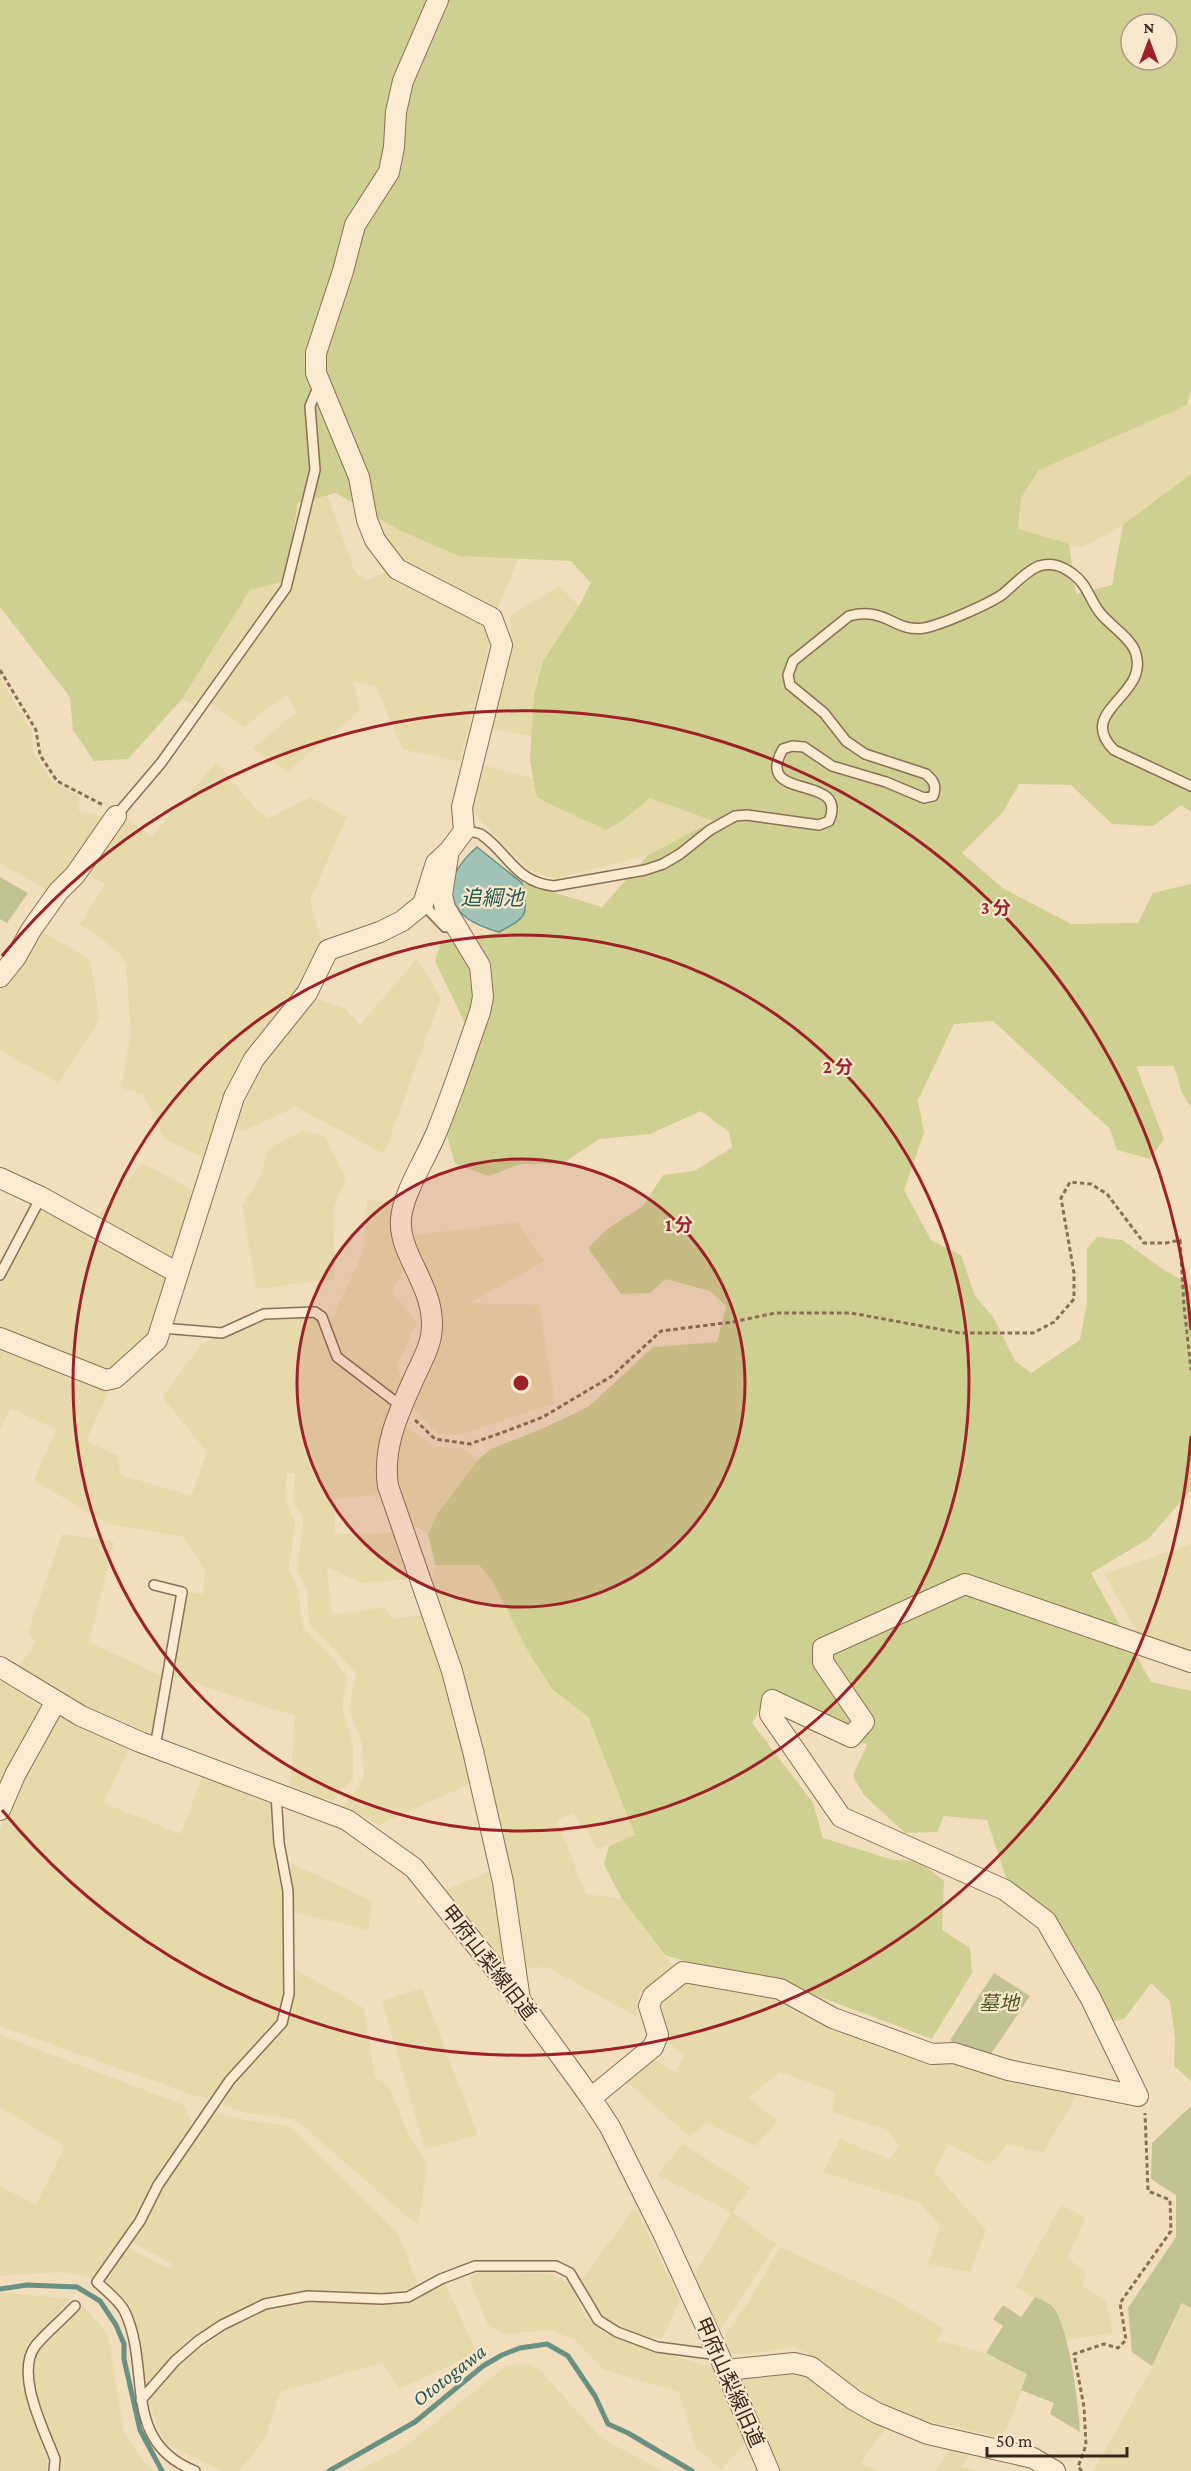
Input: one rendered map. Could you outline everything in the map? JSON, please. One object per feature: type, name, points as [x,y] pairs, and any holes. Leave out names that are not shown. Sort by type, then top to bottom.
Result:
[{"type":"street","points":[[0,1338],[106,1380],[115,1378],[157,1340],[234,1097],[254,1059],[307,993],[328,950],[380,932],[402,921],[423,904],[436,863],[449,851],[464,831],[462,807],[502,645],[492,618],[397,569],[387,558],[375,540],[367,520],[359,477],[316,373],[316,353],[343,271],[355,225],[390,172],[396,112],[403,81],[438,0]]},
{"type":"street","points":[[0,976],[16,957],[31,930],[58,892],[75,874],[116,816]]},
{"type":"street","points":[[449,851],[442,895],[445,908],[480,966],[483,997],[437,1131],[407,1198],[401,1218],[402,1235],[432,1311],[433,1328],[429,1346],[401,1406],[389,1441],[386,1467],[388,1486],[452,1671],[473,1751],[504,1882],[520,2000]]},
{"type":"street","points":[[0,1178],[42,1197],[178,1273]]},
{"type":"street","points":[[1138,2096],[1091,1999],[1046,1921],[1005,1890],[841,1817],[770,1714],[772,1700],[851,1737],[864,1722],[823,1662],[823,1648],[965,1584],[1191,1662]]},
{"type":"street","name":"甲府山梨線旧道","points":[[0,1667],[55,1703],[81,1716],[155,1747],[276,1792],[360,1828],[414,1868],[520,2000],[610,2127],[663,2233],[723,2362],[769,2471]]},
{"type":"street","points":[[0,1810],[15,1775],[55,1703]]},
{"type":"street","points":[[591,2098],[653,2047],[658,2035],[649,2006],[653,1996],[683,1972],[780,1989],[833,2018],[932,2054],[954,2054],[1008,2070],[1138,2096]]},
{"type":"street","points":[[723,2362],[794,2363],[812,2367],[854,2400],[877,2413],[928,2434],[1033,2458],[1055,2471]]},
{"type":"lane","points":[[116,816],[161,763],[286,588],[315,470],[310,406],[320,383]]},
{"type":"lane","points":[[464,831],[481,834],[514,868],[543,885],[554,886],[645,870],[663,864],[680,854],[710,830],[735,816],[747,815],[819,825],[830,821],[833,803],[827,795],[787,783],[779,775],[778,758],[783,749],[792,746],[804,747],[832,766],[886,782],[924,798],[933,796],[936,789],[934,780],[926,774],[865,754],[846,741],[824,713],[790,685],[788,675],[793,661],[849,616],[861,613],[876,614],[909,628],[924,628],[984,606],[1002,595],[1038,566],[1054,564],[1079,578],[1088,588],[1100,613],[1135,651],[1137,666],[1131,686],[1106,713],[1102,722],[1102,734],[1114,750],[1191,786]]},
{"type":"lane","points":[[423,904],[445,927],[456,926]]},
{"type":"lane","points":[[0,1275],[42,1197]]},
{"type":"lane","points":[[162,1328],[222,1333],[264,1314],[315,1311],[322,1317],[337,1357],[401,1406]]},
{"type":"lane","points":[[154,1586],[182,1592],[155,1747]]},
{"type":"lane","points":[[195,2471],[178,2464],[156,2444],[147,2425],[141,2400],[134,2343],[125,2311],[97,2282],[140,2222],[158,2186],[230,2080],[282,2023],[289,1994],[288,1891],[279,1843],[276,1792]]},
{"type":"lane","points":[[141,2400],[175,2361],[198,2341],[222,2325],[265,2304],[308,2296],[382,2299],[408,2297],[441,2279],[475,2266],[556,2266],[570,2273],[598,2320],[617,2332],[657,2347],[723,2362]]},
{"type":"lane","points":[[54,2471],[55,2459],[27,2380],[28,2364],[35,2347],[75,2306]]},
{"type":"path","points":[[0,670],[36,729],[40,755],[57,781],[99,801],[116,816]]},
{"type":"path","points":[[401,1406],[435,1439],[470,1444],[553,1412],[612,1376],[661,1331],[733,1322],[775,1313],[852,1313],[960,1333],[1033,1333],[1054,1322],[1074,1299],[1074,1273],[1061,1198],[1070,1182],[1091,1184],[1107,1194],[1144,1243],[1166,1243],[1180,1240],[1191,1370]]},
{"type":"path","points":[[1082,2471],[1078,2467],[1086,2445],[1084,2407],[1074,2354],[1104,2344],[1118,2348],[1126,2340],[1120,2303],[1171,2231],[1170,2200],[1148,2191],[1146,2114],[1138,2096]]},
{"type":"shaded area","points":[[1191,403],[1191,474],[1123,525],[1082,548],[1018,530],[1021,498],[1039,470]]},
{"type":"shaded area","points":[[328,495],[354,570],[366,581],[388,570],[480,621],[490,641],[460,762],[402,749],[376,686],[353,681],[360,711],[287,772],[253,749],[296,712],[287,694],[244,727],[211,704],[291,587],[313,499]]},
{"type":"shaded area","points":[[379,518],[399,530],[459,556],[519,558],[497,610],[395,558],[379,536]]},
{"type":"shaded area","points":[[285,581],[194,705],[182,699],[250,589]]},
{"type":"shaded area","points":[[559,586],[579,606],[543,661],[534,695],[532,736],[490,728],[511,645],[510,616]]},
{"type":"shaded area","points":[[0,678],[32,731],[33,752],[52,781],[80,797],[77,809],[106,818],[72,866],[48,891],[0,863]]},
{"type":"shaded area","points":[[217,762],[254,807],[268,819],[310,797],[347,817],[310,900],[322,944],[301,989],[207,1160],[164,1139],[143,1094],[121,1088],[131,1032],[126,965],[119,952],[80,924],[105,884],[85,872],[122,814],[151,837]]},
{"type":"shaded area","points":[[483,765],[534,779],[537,799],[622,821],[650,798],[713,821],[648,855],[555,879],[529,870],[470,810]]},
{"type":"shaded area","points":[[36,929],[90,959],[100,1019],[59,1083],[0,1050],[0,984]]},
{"type":"shaded area","points":[[417,958],[441,998],[384,1154],[296,1107],[243,1131],[231,1127],[264,1054],[312,997],[344,1008],[360,1025]]},
{"type":"shaded area","points":[[302,1131],[325,1136],[346,1178],[333,1210],[335,1279],[256,1289],[242,1205],[260,1178],[268,1149]]},
{"type":"shaded area","points":[[142,1163],[197,1192],[174,1264],[95,1219]]},
{"type":"shaded area","points":[[367,1200],[397,1203],[407,1262],[392,1293],[417,1322],[397,1365],[402,1380],[393,1394],[340,1354],[330,1322],[363,1253]]},
{"type":"shaded area","points":[[43,1206],[171,1277],[152,1335],[106,1375],[0,1332],[0,1285]]},
{"type":"shaded area","points":[[517,1222],[545,1261],[470,1303],[539,1305],[555,1403],[458,1435],[438,1434],[409,1404],[435,1348],[442,1318],[409,1236]]},
{"type":"shaded area","points":[[311,1316],[320,1321],[331,1361],[393,1408],[375,1463],[385,1494],[336,1499],[334,1534],[395,1533],[412,1579],[361,1583],[327,1567],[332,1615],[384,1607],[393,1619],[423,1615],[450,1684],[474,1782],[379,1825],[343,1807],[364,1779],[362,1743],[349,1709],[356,1673],[309,1623],[307,1589],[297,1571],[303,1520],[293,1500],[295,1473],[287,1473],[285,1500],[295,1521],[289,1570],[298,1589],[303,1627],[348,1676],[342,1707],[353,1745],[353,1779],[333,1801],[290,1788],[295,1716],[172,1676],[188,1592],[203,1594],[205,1571],[184,1537],[105,1523],[34,1480],[56,1429],[11,1409],[0,1429],[0,1344],[110,1389],[86,1441],[117,1455],[121,1475],[191,1496],[207,1452],[162,1397],[202,1344],[262,1319]]},
{"type":"shaded area","points":[[402,1423],[432,1446],[465,1449],[478,1460],[438,1513],[428,1534],[407,1521],[392,1474]]},
{"type":"shaded area","points":[[62,1534],[114,1542],[89,1642],[162,1676],[153,1734],[57,1694],[19,1667],[36,1642],[28,1632]]},
{"type":"shaded area","points":[[1191,1544],[1191,1652],[1138,1633],[1104,1574]]},
{"type":"shaded area","points":[[435,1565],[478,1565],[493,1582],[529,1652],[552,1689],[588,1717],[635,1835],[598,1849],[574,1813],[557,1820],[586,1894],[622,1899],[675,1969],[639,1994],[637,2017],[547,1967],[524,1968],[429,1588]]},
{"type":"shaded area","points":[[0,1679],[45,1710],[0,1798]]},
{"type":"shaded area","points":[[58,1714],[130,1745],[104,1803],[181,1834],[203,1774],[272,1801],[273,1849],[282,1894],[284,1984],[279,2011],[276,2024],[246,2054],[210,2098],[196,2096],[0,2026],[0,1829],[21,1777]]},
{"type":"shaded area","points":[[291,1863],[372,1901],[369,1930],[293,1912]]},
{"type":"shaded area","points":[[493,1870],[508,1971],[442,1891]]},
{"type":"shaded area","points":[[296,1970],[364,2008],[375,2078],[388,2084],[410,2138],[427,2164],[418,2226],[295,2119],[248,2113],[222,2105],[236,2080],[283,2032],[293,1994]]},
{"type":"shaded area","points":[[682,1979],[775,1995],[946,2057],[1081,2088],[1043,2153],[1008,2144],[990,2165],[948,2144],[934,2172],[986,2230],[970,2272],[928,2264],[940,2225],[920,2203],[823,2172],[840,2139],[889,2159],[899,2146],[888,2130],[832,2112],[835,2092],[780,2072],[748,2098],[778,2121],[755,2146],[707,2123],[689,2136],[624,2079],[649,2055],[675,2072],[685,2056],[664,2039],[654,2008]]},
{"type":"shaded area","points":[[422,1988],[478,2135],[425,2149],[382,2001]]},
{"type":"shaded area","points":[[0,2035],[184,2105],[192,2124],[152,2182],[134,2219],[92,2278],[63,2272],[0,2276],[0,2186],[36,2205],[65,2146],[0,2107]]},
{"type":"shaded area","points":[[215,2112],[244,2120],[289,2126],[398,2234],[418,2285],[393,2295],[313,2289],[266,2297],[221,2319],[186,2341],[144,2391],[137,2339],[102,2281],[127,2247],[169,2269],[173,2264],[131,2242],[145,2222],[163,2187]]},
{"type":"shaded area","points":[[683,2144],[750,2187],[733,2213],[776,2244],[720,2330],[693,2277],[732,2213],[657,2175]]},
{"type":"shaded area","points":[[1061,2205],[1086,2218],[1067,2257],[1086,2274],[1082,2286],[1106,2301],[1113,2333],[1066,2340],[1052,2306],[1016,2287]]},
{"type":"shaded area","points":[[635,2208],[680,2300],[662,2339],[636,2334],[607,2321],[595,2307],[581,2280]]},
{"type":"shaded area","points":[[780,2247],[896,2300],[943,2328],[938,2340],[986,2353],[1028,2374],[1003,2438],[920,2419],[874,2399],[805,2352],[792,2347],[751,2354],[731,2353],[724,2337],[751,2298]]},
{"type":"shaded area","points":[[482,2271],[551,2274],[571,2284],[585,2317],[607,2334],[713,2368],[747,2442],[721,2470],[696,2448],[679,2392],[604,2370],[575,2340],[550,2330],[504,2334],[488,2325],[469,2277]]},
{"type":"shaded area","points":[[445,2283],[477,2353],[399,2389],[382,2363],[280,2392],[265,2439],[239,2471],[221,2471],[165,2443],[148,2402],[179,2364],[231,2327],[272,2307],[324,2301],[399,2303]]},
{"type":"shaded area","points":[[0,2294],[71,2299],[27,2344],[21,2383],[47,2460],[47,2471],[0,2471]]},
{"type":"shaded area","points":[[1183,2303],[1191,2308],[1191,2471],[1095,2471],[1152,2367]]},
{"type":"shaded area","points":[[83,2306],[108,2334],[124,2433],[142,2460],[154,2471],[62,2471],[62,2463],[33,2385],[33,2367],[37,2351]]},
{"type":"shaded area","points":[[528,2363],[541,2371],[601,2438],[663,2471],[357,2471],[403,2448],[506,2366]]},
{"type":"shaded area","points":[[786,2370],[811,2375],[845,2406],[887,2426],[861,2463],[878,2471],[780,2471],[739,2378]]},
{"type":"shaded area","points":[[950,2449],[970,2453],[961,2467],[979,2471],[936,2471]]},
{"type":"green space","points":[[0,0],[1191,0],[1191,390],[1187,405],[1039,470],[1021,498],[1018,529],[1069,544],[1076,594],[1112,585],[1123,525],[1191,474],[1191,812],[1181,805],[1153,826],[1112,824],[1071,785],[1019,784],[1003,812],[962,853],[1004,889],[1071,924],[1138,923],[1153,893],[1191,884],[1191,1107],[1182,1093],[1174,1066],[1136,1066],[1164,1139],[1150,1159],[1117,1150],[1110,1129],[993,1021],[954,1024],[918,1100],[924,1133],[904,1190],[931,1240],[961,1255],[975,1296],[993,1317],[1015,1361],[1031,1373],[1080,1340],[1087,1303],[1087,1249],[1097,1237],[1122,1240],[1164,1270],[1191,1285],[1191,1490],[1148,1539],[1091,1573],[1151,1682],[1191,1691],[1191,2081],[1174,2066],[1175,2038],[1170,2001],[1151,1983],[1125,2018],[1109,2023],[1041,1910],[1007,1880],[987,1820],[944,1816],[937,1832],[905,1833],[863,1794],[853,1776],[867,1744],[817,1734],[762,1706],[752,1723],[813,1803],[823,1838],[893,1860],[919,1861],[944,1881],[942,1930],[970,1948],[972,1973],[932,2039],[780,1982],[718,1971],[665,1955],[622,1899],[604,1864],[609,1846],[635,1835],[588,1717],[552,1689],[529,1653],[493,1582],[479,1565],[435,1565],[428,1534],[438,1513],[478,1460],[491,1449],[588,1407],[653,1347],[717,1342],[726,1306],[710,1291],[666,1279],[650,1293],[621,1294],[588,1248],[607,1229],[643,1206],[663,1175],[694,1171],[732,1148],[729,1132],[701,1111],[650,1134],[599,1139],[563,1163],[520,1164],[489,1176],[455,1164],[445,1129],[474,1042],[435,961],[441,941],[471,940],[499,932],[527,909],[522,883],[602,907],[648,855],[713,821],[650,798],[622,821],[606,830],[537,798],[530,761],[534,695],[543,661],[579,606],[591,583],[571,561],[459,556],[399,530],[336,493],[298,503],[285,581],[250,590],[182,699],[128,759],[94,761],[73,730],[70,697],[0,607]]},
{"type":"green space","points":[[0,877],[28,893],[7,923],[0,919]]},
{"type":"green space","name":"墓地","points":[[994,1973],[1030,1996],[989,2057],[963,2050],[950,2040]]},
{"type":"green space","points":[[1191,2106],[1191,2308],[1182,2303],[1152,2366],[1132,2352],[1128,2308],[1176,2237],[1176,2195],[1151,2179],[1152,2143]]},
{"type":"green space","points":[[1035,2297],[1052,2306],[1063,2330],[1075,2385],[1080,2432],[1050,2414],[1054,2403],[1021,2390],[1027,2374],[986,2353],[1003,2326],[993,2319],[1003,2305],[1021,2317]]},
{"type":"water","name":"追綱池","points":[[477,847],[522,883],[524,913],[516,922],[499,932],[467,918],[452,898],[455,874]]},
{"type":"waterway","name":"Ototogawa","points":[[0,2289],[27,2285],[77,2287],[100,2301],[116,2325],[124,2344],[124,2359],[140,2430],[162,2471]]},
{"type":"waterway","name":"Ototogawa","points":[[329,2471],[415,2422],[483,2366],[520,2348],[547,2344],[568,2356],[595,2396],[608,2424],[628,2433],[692,2471]]}]
